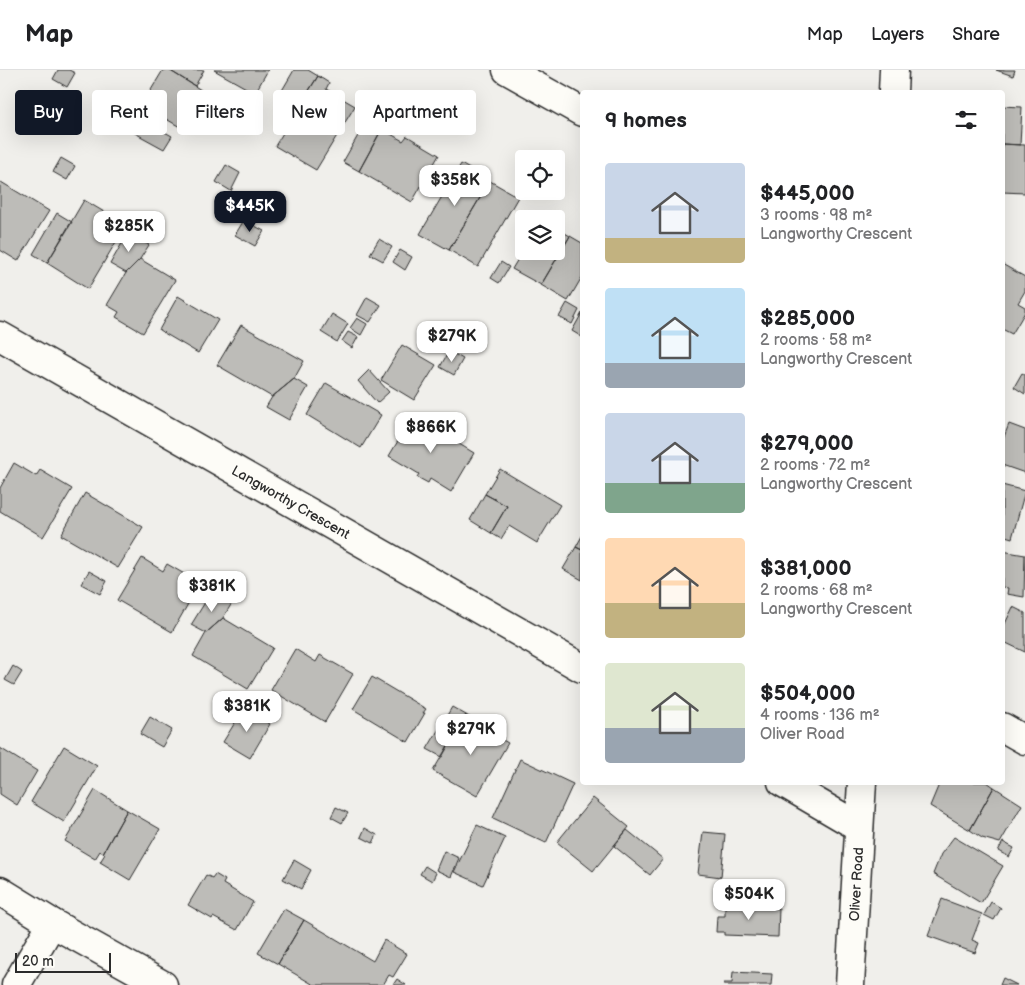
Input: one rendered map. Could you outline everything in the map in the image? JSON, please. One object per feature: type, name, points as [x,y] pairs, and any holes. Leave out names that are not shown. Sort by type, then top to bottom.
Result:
[{"type":"street","points":[[507,70],[580,111]]},
{"type":"street","points":[[893,90],[894,70]]},
{"type":"street","name":"Langworthy Crescent","points":[[0,336],[580,667]]},
{"type":"street","points":[[1005,729],[1025,740]]},
{"type":"street","points":[[787,785],[860,827]]},
{"type":"street","name":"Oliver Road","points":[[850,985],[862,785]]},
{"type":"street","points":[[0,892],[163,985]]},
{"type":"street","points":[[16,985],[52,923]]},
{"type":"building","points":[[58,70],[69,70],[75,73],[67,87],[53,79]]},
{"type":"building","points":[[163,70],[169,70],[201,90],[177,90],[177,125],[167,119],[167,90],[151,90]]},
{"type":"building","points":[[169,70],[204,70],[195,86]]},
{"type":"building","points":[[214,70],[268,70],[257,90],[250,90]]},
{"type":"building","points":[[294,70],[308,70],[318,76],[309,90],[282,90]]},
{"type":"building","points":[[996,70],[1015,70],[1013,76]]},
{"type":"building","points":[[318,76],[329,83],[326,89],[328,90],[309,90]]},
{"type":"building","points":[[345,100],[355,106],[345,122]]},
{"type":"building","points":[[1005,106],[1022,107],[1020,145],[1005,144]]},
{"type":"building","points":[[167,133],[172,136],[164,149],[138,135],[167,135]]},
{"type":"building","points":[[282,135],[337,135],[316,170],[275,146]]},
{"type":"building","points":[[358,135],[378,135],[359,171],[343,162]]},
{"type":"building","points":[[379,135],[392,135],[403,141],[407,136],[439,155],[412,202],[359,171]]},
{"type":"building","points":[[1005,144],[1025,145],[1025,193],[1005,192]]},
{"type":"building","points":[[61,158],[75,166],[67,180],[53,172]]},
{"type":"building","points":[[461,164],[490,181],[449,250],[420,234]]},
{"type":"building","points":[[226,165],[240,173],[231,191],[216,182]]},
{"type":"building","points":[[490,181],[515,195],[516,200],[478,267],[449,250]]},
{"type":"building","points":[[1,182],[49,211],[18,261],[0,250]]},
{"type":"building","points":[[84,200],[126,225],[88,289],[47,263]]},
{"type":"building","points":[[57,213],[72,222],[47,263],[33,254]]},
{"type":"building","points":[[244,220],[264,231],[255,246],[235,235]]},
{"type":"building","points":[[128,233],[149,245],[140,259],[126,273],[110,264]]},
{"type":"building","points":[[565,233],[570,236],[565,244]]},
{"type":"building","points":[[570,236],[580,242],[580,280],[568,301],[541,285],[556,260],[565,260],[565,244]]},
{"type":"building","points":[[379,239],[392,247],[383,261],[370,254]]},
{"type":"building","points":[[400,250],[412,257],[405,270],[393,262]]},
{"type":"building","points":[[140,259],[175,280],[143,333],[116,317],[119,312],[107,305],[126,273]]},
{"type":"building","points":[[517,260],[556,260],[541,285],[512,269]]},
{"type":"building","points":[[501,262],[509,267],[499,283],[491,278]]},
{"type":"building","points":[[1005,266],[1025,277],[1025,291],[1018,303],[1025,307],[1025,312],[1012,334],[1005,330]]},
{"type":"building","points":[[178,296],[218,320],[198,353],[159,330]]},
{"type":"building","points":[[367,297],[381,305],[370,322],[357,315]]},
{"type":"building","points":[[567,303],[579,310],[572,324],[559,317]]},
{"type":"building","points":[[332,314],[348,324],[337,342],[321,332]]},
{"type":"building","points":[[580,317],[580,336],[572,331]]},
{"type":"building","points":[[357,318],[367,324],[361,335],[350,328]]},
{"type":"building","points":[[461,323],[473,330],[468,340],[456,333]]},
{"type":"building","points":[[241,325],[304,361],[294,379],[272,397],[217,365]]},
{"type":"building","points":[[348,332],[358,337],[352,348],[342,341]]},
{"type":"building","points":[[402,345],[436,365],[414,400],[381,380]]},
{"type":"building","points":[[449,351],[463,359],[454,375],[440,367]]},
{"type":"building","points":[[369,370],[389,392],[377,403],[358,381]]},
{"type":"building","points":[[1022,373],[1025,375],[1025,394],[1014,387]]},
{"type":"building","points":[[294,379],[308,387],[289,420],[266,407],[272,397]]},
{"type":"building","points":[[326,383],[381,415],[361,448],[307,415]]},
{"type":"building","points":[[413,416],[474,453],[451,492],[430,479],[428,483],[417,477],[419,474],[389,456]]},
{"type":"building","points":[[1009,424],[1025,430],[1025,473],[1005,466],[1005,434]]},
{"type":"building","points":[[14,463],[36,476],[40,470],[72,489],[43,537],[0,511],[0,488]]},
{"type":"building","points":[[500,469],[560,505],[537,543],[509,526],[501,539],[491,533],[507,506],[485,494]]},
{"type":"building","points":[[1005,486],[1025,491],[1012,538],[1005,536]]},
{"type":"building","points":[[85,493],[143,527],[118,568],[61,535]]},
{"type":"building","points":[[485,494],[507,506],[491,533],[470,520]]},
{"type":"building","points":[[580,540],[580,549],[576,547]]},
{"type":"building","points":[[576,547],[580,549],[580,579],[563,569]]},
{"type":"building","points":[[1005,552],[1025,555],[1024,597],[1007,594],[1008,588],[1005,588]]},
{"type":"building","points":[[142,558],[163,571],[167,564],[200,583],[172,632],[117,600]]},
{"type":"building","points":[[89,571],[107,581],[100,594],[81,584]]},
{"type":"building","points":[[212,591],[232,603],[223,618],[206,633],[191,625]]},
{"type":"building","points":[[1013,607],[1025,613],[1025,652],[1005,642],[1005,624]]},
{"type":"building","points":[[223,618],[273,648],[248,689],[193,656],[206,633]]},
{"type":"building","points":[[295,649],[316,662],[320,655],[353,674],[325,722],[271,690]]},
{"type":"building","points":[[13,666],[22,672],[14,685],[5,680]]},
{"type":"building","points":[[372,677],[426,709],[408,742],[353,709]]},
{"type":"building","points":[[452,707],[466,715],[442,757],[427,749]]},
{"type":"building","points":[[244,708],[270,724],[250,758],[223,742]]},
{"type":"building","points":[[466,715],[484,726],[483,729],[508,743],[477,796],[433,771]]},
{"type":"building","points":[[150,717],[172,730],[162,747],[140,734]]},
{"type":"building","points":[[64,746],[97,766],[64,822],[31,802]]},
{"type":"building","points":[[0,748],[37,771],[17,805],[0,794]]},
{"type":"building","points":[[520,759],[573,784],[546,843],[493,818]]},
{"type":"building","points":[[939,785],[991,785],[994,787],[970,830],[930,806]]},
{"type":"building","points":[[994,787],[1022,805],[1000,843],[982,838],[970,830]]},
{"type":"building","points":[[95,790],[127,810],[103,853],[100,851],[95,859],[65,841]]},
{"type":"building","points":[[593,798],[629,827],[593,871],[557,842]]},
{"type":"building","points":[[336,807],[348,813],[342,823],[331,817]]},
{"type":"building","points":[[127,810],[160,829],[130,880],[100,862]]},
{"type":"building","points":[[477,825],[505,838],[483,885],[454,872]]},
{"type":"building","points":[[365,828],[377,835],[373,843],[361,837]]},
{"type":"building","points":[[627,830],[663,859],[650,875],[614,846]]},
{"type":"building","points":[[703,832],[725,834],[721,877],[698,874]]},
{"type":"building","points":[[954,837],[1003,866],[981,903],[933,874],[941,854]]},
{"type":"building","points":[[1003,842],[1014,848],[1009,857],[998,851]]},
{"type":"building","points":[[444,851],[459,858],[451,877],[436,870]]},
{"type":"building","points":[[294,860],[311,870],[301,889],[283,879]]},
{"type":"building","points":[[425,866],[436,873],[432,881],[420,874]]},
{"type":"building","points":[[215,874],[225,880],[223,884],[253,902],[237,930],[213,917],[212,919],[188,905],[206,875],[212,878]]},
{"type":"building","points":[[942,899],[982,914],[972,940],[979,943],[975,953],[928,936]]},
{"type":"building","points":[[991,902],[1001,908],[994,920],[984,915]]},
{"type":"building","points":[[725,903],[779,908],[778,937],[724,935],[724,932],[716,932],[717,916],[725,916]]},
{"type":"building","points":[[284,909],[304,920],[278,964],[258,953]]},
{"type":"building","points":[[304,920],[373,961],[384,940],[407,954],[393,977],[389,975],[383,985],[314,985],[278,964]]},
{"type":"building","points":[[733,972],[772,974],[771,985],[724,985],[724,983],[732,983]]},
{"type":"building","points":[[1003,978],[1017,985],[1000,985]]},
{"type":"building","points":[[397,979],[406,985],[393,985]]}]
